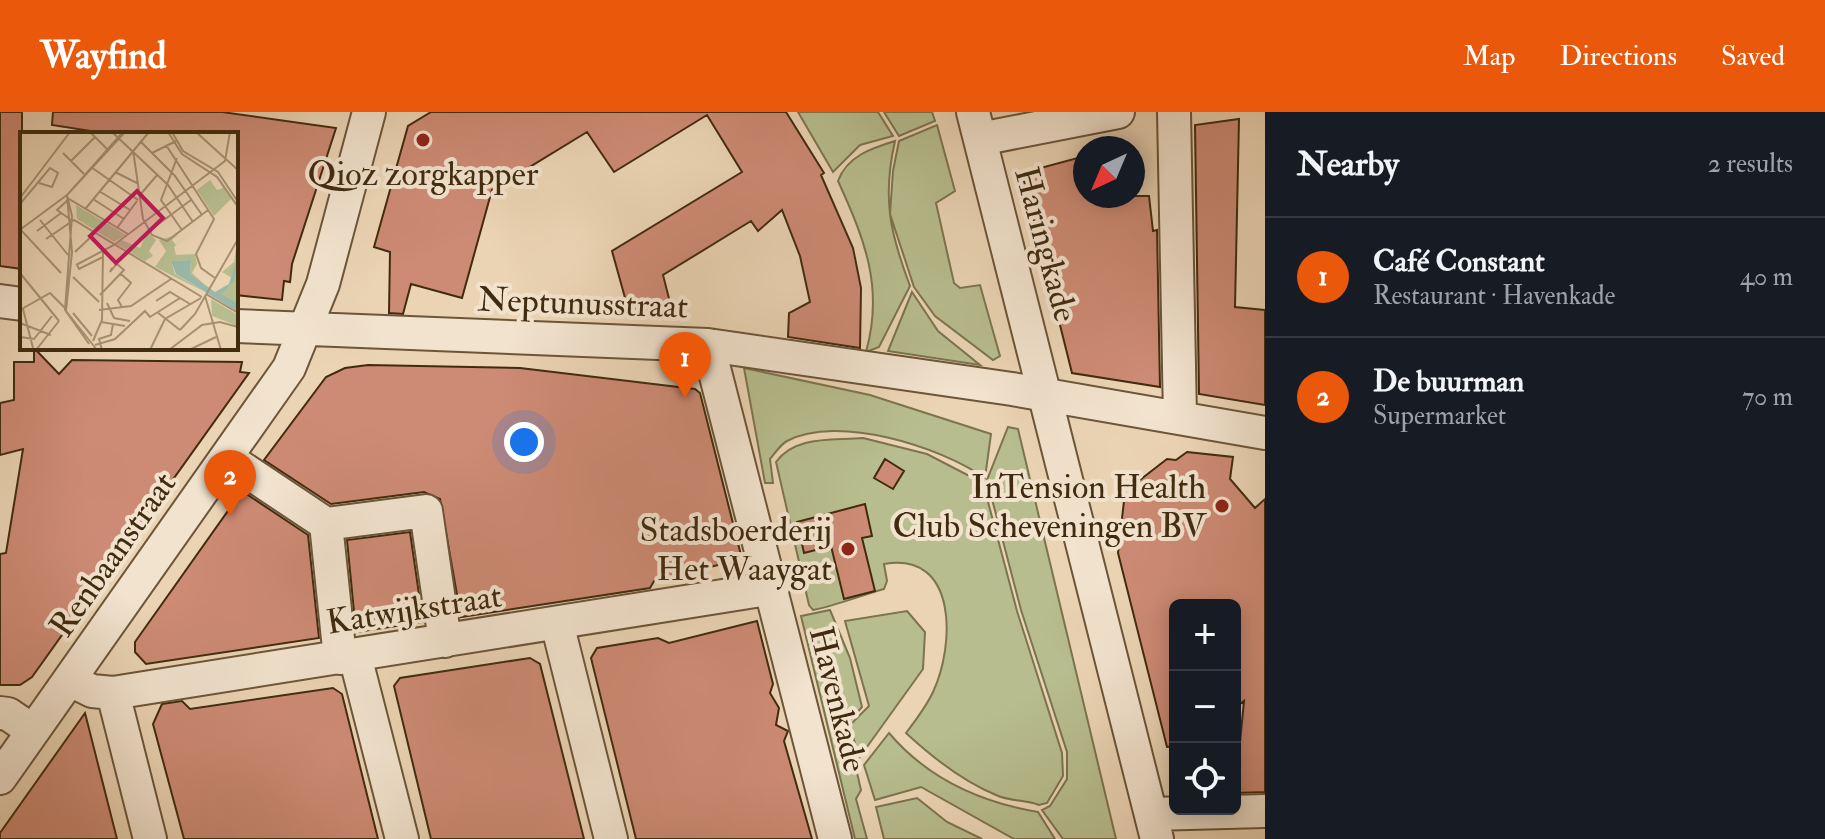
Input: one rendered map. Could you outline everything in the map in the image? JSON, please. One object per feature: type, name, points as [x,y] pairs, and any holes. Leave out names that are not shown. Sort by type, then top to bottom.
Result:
[{"type":"street","points":[[976,125],[1118,112]]},
{"type":"street","points":[[1174,112],[1180,417]]},
{"type":"street","name":"Renbaanstraat","points":[[0,778],[289,368],[323,284],[365,113]]},
{"type":"street","name":"Haringkade","points":[[976,125],[1154,826]]},
{"type":"street","points":[[0,301],[20,304]]},
{"type":"street","name":"Neptunusstraat","points":[[238,326],[708,345],[1047,395],[1265,433]]},
{"type":"street","name":"Havenkade","points":[[708,345],[773,588],[835,839]]},
{"type":"street","points":[[227,458],[326,524],[426,511],[445,641]]},
{"type":"street","points":[[326,524],[347,657],[402,839]]},
{"type":"street","name":"Katwijkstraat","points":[[70,680],[92,691],[113,693],[773,588]]},
{"type":"street","points":[[557,623],[611,839]]},
{"type":"street","points":[[113,693],[150,839]]},
{"type":"street","points":[[0,713],[8,714],[33,731]]},
{"type":"street","points":[[1154,826],[1265,811]]},
{"type":"green space","points":[[798,112],[878,112],[893,136],[860,145],[833,172]]},
{"type":"green space","points":[[884,112],[932,112],[935,121],[899,136]]},
{"type":"green space","points":[[937,125],[955,191],[936,203],[954,283],[960,288],[980,285],[1000,356],[993,360],[935,316],[914,287],[890,214],[899,141]]},
{"type":"green space","points":[[895,141],[889,180],[890,215],[897,249],[910,286],[879,347],[866,352],[873,307],[869,265],[838,181],[854,159]]},
{"type":"green space","points":[[912,292],[938,331],[980,365],[888,351]]},
{"type":"green space","points":[[744,368],[870,395],[991,434],[985,478],[943,455],[916,446],[889,438],[833,431],[808,434],[785,442],[770,459],[773,483],[765,483]]},
{"type":"green space","points":[[1008,427],[1018,429],[1116,839],[1063,839],[1042,810],[1050,806],[1067,779],[1067,752],[1021,610],[987,480]]},
{"type":"green space","points":[[863,438],[927,454],[983,483],[1017,611],[1062,753],[1063,776],[1047,803],[1039,805],[1007,799],[983,789],[948,768],[906,733],[933,692],[945,650],[947,627],[944,606],[938,586],[926,572],[908,564],[884,564],[887,581],[884,589],[813,610],[809,605],[776,462],[784,453],[804,443]]},
{"type":"green space","points":[[830,610],[850,658],[862,707],[846,725],[861,790],[856,799],[867,839],[855,839],[801,616]]},
{"type":"green space","points":[[907,611],[925,632],[923,669],[859,758],[850,725],[869,706],[845,621]]},
{"type":"green space","points":[[889,733],[920,763],[956,786],[995,802],[1038,812],[1055,839],[1014,839],[921,787],[875,800],[864,765]]},
{"type":"green space","points":[[917,798],[947,822],[982,839],[884,839],[876,807]]},
{"type":"building","points":[[0,112],[22,112],[20,269],[0,266]]},
{"type":"building","points":[[53,112],[222,112],[336,128],[292,264],[290,282],[284,281],[282,300],[238,295],[238,132],[97,132],[52,125]]},
{"type":"building","points":[[431,112],[786,112],[824,173],[821,175],[853,248],[861,288],[860,348],[788,337],[789,313],[810,302],[800,256],[782,210],[758,231],[751,221],[663,275],[674,318],[629,312],[612,251],[742,172],[707,115],[614,172],[587,132],[492,190],[462,298],[411,284],[403,314],[389,313],[390,252],[374,247],[408,126]]},
{"type":"building","points":[[1239,119],[1235,307],[1265,310],[1265,405],[1199,394],[1195,125]]},
{"type":"building","points":[[1073,159],[1073,208],[1145,208],[1145,196],[1149,196],[1153,231],[1157,230],[1160,387],[1072,373],[1022,173]]},
{"type":"building","points":[[36,350],[59,374],[72,360],[242,362],[240,372],[249,373],[32,677],[20,685],[0,685],[0,554],[6,553],[23,449],[0,455],[0,403],[14,400],[14,362],[34,362]]},
{"type":"building","points":[[368,365],[520,368],[695,389],[700,393],[742,559],[654,581],[650,588],[461,617],[440,499],[424,492],[331,504],[264,460],[326,377],[345,368]]},
{"type":"building","points":[[1187,452],[1233,457],[1230,479],[1255,508],[1265,499],[1265,792],[1241,793],[1244,701],[1241,703],[1241,599],[1169,599],[1167,747],[1118,553],[1124,501],[1135,492],[1136,483],[1167,459],[1176,460]]},
{"type":"building","points":[[885,459],[904,471],[893,489],[874,478]]},
{"type":"building","points":[[242,491],[308,535],[319,638],[146,664],[135,652],[135,642]]},
{"type":"building","name":"Stadsboerderij Het Waaygat","points":[[865,504],[872,536],[862,538],[875,591],[844,599],[831,546],[804,553],[797,522]]},
{"type":"building","points":[[410,532],[423,622],[356,632],[347,540]]},
{"type":"building","points":[[757,621],[773,684],[770,693],[779,708],[776,725],[788,731],[784,741],[812,839],[636,839],[591,658],[597,648],[658,638],[669,643]]},
{"type":"building","points":[[530,658],[540,664],[584,839],[431,839],[394,686],[400,678]]},
{"type":"building","points":[[333,688],[342,694],[378,839],[184,839],[153,724],[162,704],[182,701],[190,709]]},
{"type":"building","points":[[85,713],[117,839],[0,839],[0,833]]},
{"type":"place","name":"Qioz zorgkapper","points":[[423,140]]},
{"type":"place","name":"Café Constant","points":[[685,398]]},
{"type":"place","name":"InTension Health Club Scheveningen BV","points":[[1222,506]]},
{"type":"place","name":"De buurman","points":[[230,516]]},
{"type":"place","name":"Stadsboerderij Het Waaygat","points":[[848,549]]}]
